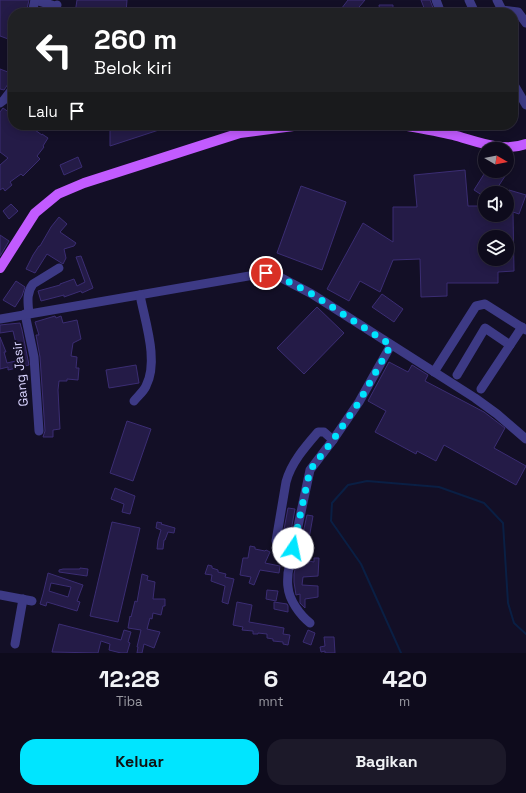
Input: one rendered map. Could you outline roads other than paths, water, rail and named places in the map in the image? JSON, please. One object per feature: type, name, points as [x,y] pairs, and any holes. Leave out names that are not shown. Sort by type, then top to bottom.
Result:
[{"type":"main road","points":[[0,268],[35,212],[58,194],[84,183],[240,133],[263,130]]},
{"type":"main road","points":[[426,130],[512,148],[526,144]]},
{"type":"street","points":[[35,0],[51,6],[58,5]]},
{"type":"street","points":[[518,12],[521,14],[526,23]]},
{"type":"street","points":[[518,92],[526,106]]},
{"type":"street","points":[[0,103],[8,95]]},
{"type":"street","name":"Gang Jasir","points":[[39,430],[34,357],[27,314],[28,299],[30,288],[33,284],[59,268]]},
{"type":"street","points":[[0,319],[266,273],[274,274],[312,294],[480,402],[526,439]]},
{"type":"street","points":[[134,401],[146,387],[152,365],[152,353],[140,295]]},
{"type":"street","points":[[434,372],[476,306],[485,304],[524,329],[510,345],[481,388]]},
{"type":"street","points":[[457,375],[485,328],[510,345]]},
{"type":"street","points":[[310,623],[302,616],[288,588],[288,573],[310,470],[359,402],[391,345]]},
{"type":"street","points":[[291,556],[287,549],[278,544],[276,541],[288,473],[302,451],[318,432],[324,432],[333,440]]},
{"type":"street","points":[[0,595],[28,600],[15,644]]},
{"type":"waterway","points":[[401,653],[361,564],[331,521],[332,503],[348,485],[367,481],[439,487],[484,503],[503,523],[508,603],[514,623],[526,634]]}]
